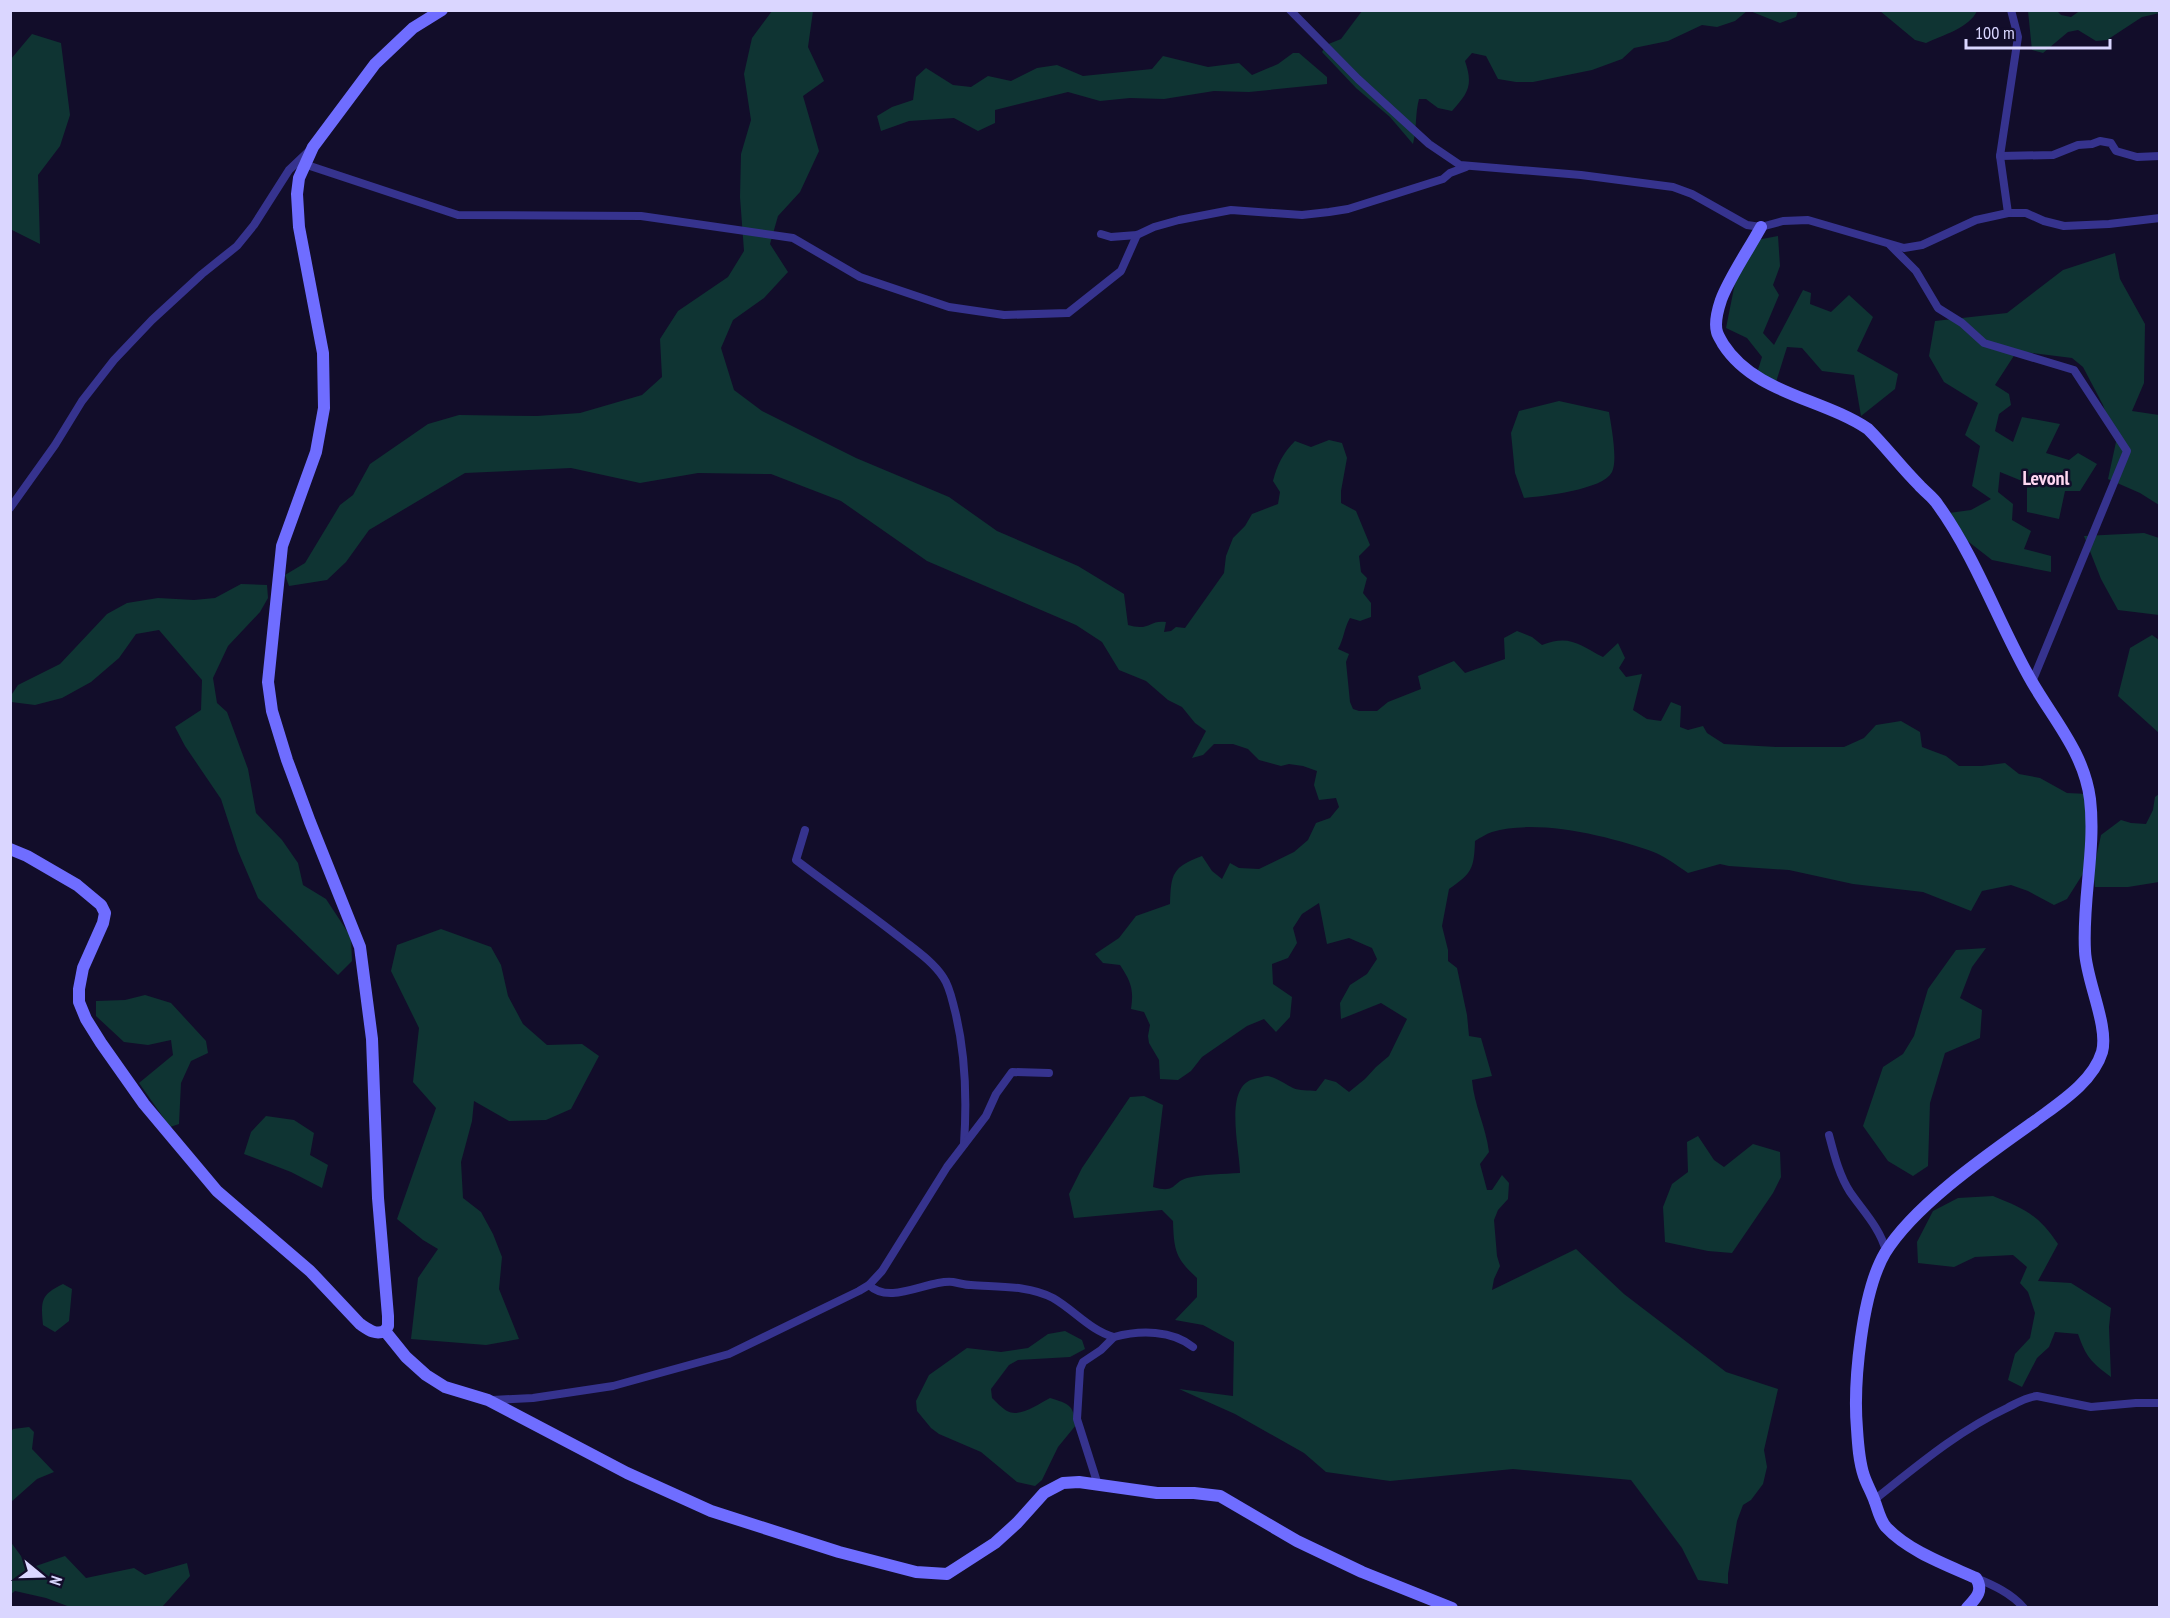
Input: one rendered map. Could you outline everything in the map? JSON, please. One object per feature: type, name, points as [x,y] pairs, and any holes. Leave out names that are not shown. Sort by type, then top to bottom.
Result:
[{"type":"street","points":[[10,849],[27,856],[77,885],[101,905],[105,913],[103,923],[83,969],[79,1002],[86,1019],[101,1043],[144,1104],[216,1191],[310,1271],[360,1324],[370,1331],[379,1333],[385,1331],[388,1326],[388,1316],[378,1198],[372,1039],[360,947],[287,760],[272,711],[268,682],[282,546],[316,452],[324,408],[323,353],[299,227],[297,194],[299,178],[313,147],[375,64],[413,28],[442,10]]},
{"type":"street","points":[[1290,10],[1358,79],[1429,144],[1454,162],[1470,166],[1581,175],[1673,187],[1692,194],[1738,221],[1761,227],[1783,221],[1808,220],[1904,248],[1922,245],[1976,220],[2008,213],[2026,213],[2064,226],[2160,218]]},
{"type":"street","points":[[2008,213],[2000,156],[2018,37],[2011,10]]},
{"type":"street","points":[[2000,156],[2053,154],[2078,145],[2100,141],[2111,143],[2116,151],[2137,157],[2160,156]]},
{"type":"street","points":[[10,508],[55,445],[82,401],[114,360],[168,305],[237,246],[254,225],[289,170],[313,147]]},
{"type":"street","points":[[304,164],[458,215],[641,216],[793,238],[860,277],[950,307],[1004,315],[1068,313],[1121,271],[1137,235]]},
{"type":"street","points":[[1101,234],[1111,237],[1137,235],[1179,220],[1231,210],[1302,215],[1348,208],[1443,179],[1450,173],[1470,166]]},
{"type":"street","points":[[1761,227],[1721,300],[1717,318],[1717,334],[1728,352],[1760,378],[1794,396],[1857,421],[1868,429],[1932,498],[1968,556],[2032,682],[2066,733],[2084,773],[2090,798],[2091,824],[2084,912],[2085,954],[2103,1036],[2101,1056],[2082,1083],[1941,1193],[1910,1222],[1886,1251],[1876,1270],[1862,1330],[1856,1400],[1859,1454],[1864,1478],[1885,1526],[1904,1542],[1992,1584],[2017,1599],[2024,1608]]},
{"type":"street","points":[[1888,243],[1916,271],[1938,308],[1962,323],[1984,343],[2074,370],[2127,451],[2032,682]]},
{"type":"street","points":[[805,830],[796,860],[885,925],[935,966],[944,978],[950,992],[958,1026],[965,1071],[964,1144]]},
{"type":"street","points":[[488,1401],[533,1398],[613,1386],[729,1354],[754,1344],[869,1285],[882,1271],[947,1167],[986,1116],[996,1094],[1012,1072],[1049,1073]]},
{"type":"street","points":[[1829,1135],[1834,1157],[1848,1190],[1879,1233],[1886,1251]]},
{"type":"street","points":[[869,1285],[881,1293],[913,1290],[949,1282],[1028,1290],[1050,1297],[1071,1309],[1104,1335],[1114,1337],[1143,1332],[1175,1337],[1193,1347]]},
{"type":"street","points":[[385,1331],[406,1357],[426,1375],[445,1387],[488,1401],[638,1478],[711,1511],[819,1546],[933,1575],[947,1574],[994,1543],[1017,1523],[1044,1492],[1063,1483],[1079,1482],[1157,1493],[1194,1493],[1220,1496],[1297,1541],[1362,1572],[1452,1608]]},
{"type":"street","points":[[1098,1485],[1077,1419],[1080,1368],[1083,1362],[1101,1350],[1114,1337]]},
{"type":"street","points":[[1874,1500],[1946,1444],[1996,1413],[2029,1397],[2037,1396],[2091,1407],[2160,1403]]},
{"type":"street","points":[[1967,1608],[1979,1593],[1980,1584],[1976,1578]]},
{"type":"green space","points":[[2081,10],[2159,10],[2160,13],[2142,17],[2107,40],[2096,41],[2078,30],[2068,32],[2043,53],[2032,50],[2028,11],[2057,11],[2061,15],[2071,17]]},
{"type":"green space","points":[[772,11],[813,11],[808,47],[824,81],[803,96],[819,151],[800,192],[778,216],[770,244],[788,272],[764,298],[733,320],[721,348],[734,390],[762,411],[856,458],[949,497],[997,531],[1078,566],[1124,594],[1128,625],[1140,627],[1166,622],[1164,632],[1176,627],[1185,628],[1224,573],[1226,556],[1233,538],[1245,526],[1252,514],[1278,504],[1280,492],[1273,481],[1281,460],[1295,441],[1311,447],[1329,440],[1342,443],[1347,458],[1341,503],[1356,511],[1370,545],[1359,556],[1361,572],[1367,578],[1363,593],[1371,603],[1371,617],[1360,621],[1350,618],[1338,649],[1349,654],[1346,662],[1350,702],[1353,709],[1377,711],[1388,702],[1421,689],[1418,676],[1454,661],[1465,673],[1505,659],[1504,638],[1517,631],[1532,637],[1542,645],[1560,641],[1574,642],[1603,657],[1618,643],[1625,658],[1619,668],[1626,677],[1642,674],[1633,710],[1647,719],[1661,721],[1671,702],[1681,706],[1680,727],[1688,730],[1703,726],[1707,733],[1724,744],[1844,747],[1864,738],[1876,725],[1901,721],[1920,732],[1922,747],[1946,756],[1959,766],[2005,763],[2019,774],[2040,778],[2067,793],[2088,794],[2086,869],[2067,899],[2054,905],[2011,885],[1982,891],[1971,911],[1923,892],[1853,884],[1789,870],[1720,864],[1688,873],[1656,853],[1619,841],[1575,831],[1531,827],[1492,832],[1475,841],[1474,858],[1470,870],[1463,879],[1449,889],[1442,926],[1448,950],[1448,961],[1457,968],[1469,1036],[1481,1038],[1492,1076],[1472,1080],[1489,1152],[1480,1164],[1487,1190],[1492,1190],[1502,1175],[1509,1183],[1508,1199],[1498,1210],[1494,1220],[1500,1266],[1492,1290],[1576,1249],[1624,1294],[1726,1372],[1778,1389],[1764,1450],[1767,1467],[1763,1484],[1751,1500],[1743,1505],[1737,1521],[1728,1584],[1698,1580],[1682,1548],[1631,1480],[1513,1469],[1390,1481],[1326,1472],[1304,1453],[1235,1414],[1179,1389],[1233,1396],[1234,1342],[1203,1325],[1175,1320],[1197,1297],[1197,1278],[1184,1265],[1177,1253],[1173,1221],[1162,1210],[1074,1218],[1069,1194],[1082,1168],[1130,1097],[1144,1096],[1163,1105],[1153,1187],[1166,1189],[1187,1178],[1240,1173],[1235,1120],[1239,1093],[1244,1084],[1268,1076],[1295,1089],[1316,1091],[1325,1079],[1336,1082],[1349,1092],[1389,1056],[1407,1019],[1381,1003],[1341,1019],[1340,1003],[1350,985],[1367,974],[1377,959],[1372,948],[1349,938],[1327,944],[1319,903],[1302,914],[1293,928],[1297,943],[1288,958],[1272,964],[1273,984],[1292,997],[1290,1017],[1276,1032],[1264,1019],[1247,1026],[1202,1057],[1191,1071],[1178,1080],[1160,1079],[1159,1060],[1149,1043],[1150,1025],[1144,1012],[1131,1009],[1131,986],[1120,965],[1103,963],[1095,954],[1119,938],[1136,916],[1170,904],[1171,885],[1175,873],[1184,864],[1202,856],[1212,871],[1222,879],[1230,863],[1239,868],[1259,869],[1294,852],[1308,840],[1316,823],[1330,818],[1339,807],[1336,798],[1319,800],[1314,785],[1317,771],[1303,766],[1289,764],[1281,766],[1259,760],[1248,749],[1233,744],[1214,744],[1203,755],[1192,758],[1206,731],[1195,723],[1182,707],[1168,700],[1146,681],[1119,670],[1102,642],[1076,625],[927,561],[841,501],[771,474],[698,473],[640,483],[571,468],[465,473],[369,530],[346,562],[327,580],[289,586],[285,575],[305,563],[340,505],[353,495],[370,464],[428,424],[459,415],[537,416],[580,413],[642,395],[662,377],[660,339],[678,311],[728,277],[744,251],[740,197],[741,154],[751,120],[744,74],[752,38]]},
{"type":"green space","points":[[1362,11],[1747,11],[1735,21],[1717,27],[1702,25],[1668,41],[1634,48],[1622,59],[1592,70],[1533,82],[1498,79],[1486,56],[1472,53],[1465,61],[1469,76],[1468,88],[1452,111],[1438,108],[1426,99],[1419,99],[1413,144],[1390,117],[1356,88],[1322,52],[1326,45],[1341,39]]},
{"type":"green space","points":[[1750,11],[1798,11],[1796,17],[1780,23]]},
{"type":"green space","points":[[1880,11],[1977,11],[1962,26],[1926,43],[1915,40]]},
{"type":"green space","points":[[32,34],[61,43],[70,115],[60,146],[38,175],[40,244],[10,229],[11,59]]},
{"type":"green space","points":[[1293,53],[1299,53],[1327,77],[1327,84],[1249,92],[1214,91],[1164,99],[1130,98],[1100,101],[1068,92],[995,110],[995,123],[978,131],[954,118],[909,121],[881,131],[877,116],[892,107],[913,100],[916,77],[926,68],[953,85],[971,87],[988,76],[1011,81],[1037,68],[1057,65],[1083,76],[1152,69],[1163,56],[1208,67],[1239,63],[1252,75],[1278,64]]},
{"type":"green space","points":[[1778,236],[1780,266],[1773,285],[1779,295],[1763,333],[1774,345],[1803,290],[1811,293],[1810,304],[1831,312],[1849,295],[1873,317],[1857,351],[1898,374],[1895,389],[1861,416],[1854,375],[1822,371],[1802,348],[1787,347],[1776,382],[1757,373],[1762,357],[1747,338],[1726,328],[1746,242]]},
{"type":"green space","points":[[2115,253],[2120,279],[2145,324],[2144,383],[2132,411],[2159,415],[2159,505],[2140,493],[2108,479],[2116,442],[2103,405],[2083,367],[2072,358],[2017,351],[1995,385],[2009,394],[2011,405],[1999,414],[1995,431],[2013,442],[2022,417],[2060,424],[2046,453],[2069,460],[2078,453],[2097,464],[2080,491],[2065,491],[2059,519],[2027,512],[2027,483],[2000,472],[1998,492],[2013,504],[2012,520],[2031,531],[2024,549],[2051,556],[2051,572],[1992,560],[1965,539],[1949,513],[1971,510],[1991,499],[1972,486],[1980,446],[1965,435],[1978,403],[1944,382],[1929,356],[1935,321],[2007,313],[2063,270]]},
{"type":"green space","points":[[1559,401],[1609,412],[1614,467],[1606,478],[1585,488],[1524,498],[1515,473],[1511,433],[1519,411]]},
{"type":"green space","points":[[2144,533],[2159,538],[2159,615],[2118,610],[2101,579],[2084,536]]},
{"type":"green space","points":[[241,584],[267,585],[268,598],[260,612],[228,646],[213,678],[217,703],[227,712],[248,769],[256,813],[282,840],[298,863],[303,885],[326,899],[351,937],[352,961],[338,975],[258,898],[238,851],[221,799],[185,746],[175,727],[201,710],[202,680],[159,630],[136,634],[119,658],[91,682],[62,698],[35,705],[11,702],[10,697],[18,685],[60,664],[107,614],[127,603],[158,598],[194,600],[215,598]]},
{"type":"green space","points":[[2152,635],[2159,640],[2159,733],[2118,696],[2130,648]]},
{"type":"green space","points":[[2159,794],[2159,882],[2128,887],[2095,887],[2093,872],[2101,835],[2121,820],[2146,824],[2153,810],[2155,797]]},
{"type":"green space","points":[[441,929],[491,947],[501,965],[508,996],[523,1024],[547,1045],[582,1044],[599,1056],[571,1109],[546,1120],[509,1121],[474,1101],[472,1121],[461,1162],[463,1198],[481,1212],[493,1234],[502,1257],[499,1289],[519,1339],[486,1345],[411,1339],[418,1278],[438,1249],[397,1219],[436,1108],[413,1082],[419,1028],[391,971],[397,945]]},
{"type":"green space","points":[[1986,948],[1972,967],[1960,998],[1982,1010],[1980,1038],[1945,1053],[1930,1103],[1928,1166],[1913,1176],[1888,1161],[1863,1126],[1883,1067],[1903,1054],[1914,1036],[1928,989],[1956,950]]},
{"type":"green space","points":[[145,995],[171,1003],[206,1041],[208,1053],[191,1061],[181,1083],[179,1124],[170,1127],[139,1083],[173,1055],[171,1040],[148,1045],[124,1042],[96,1016],[96,1001],[125,1000]]},
{"type":"green space","points":[[266,1116],[294,1120],[314,1133],[310,1155],[328,1165],[322,1188],[291,1172],[244,1154],[251,1132]]},
{"type":"green space","points":[[1698,1136],[1714,1160],[1724,1167],[1753,1144],[1780,1152],[1781,1177],[1773,1193],[1732,1253],[1708,1251],[1665,1242],[1663,1207],[1672,1184],[1688,1172],[1687,1142]]},
{"type":"green space","points":[[1993,1196],[2038,1219],[2058,1244],[2038,1281],[2071,1283],[2111,1308],[2109,1327],[2111,1377],[2090,1358],[2078,1334],[2055,1332],[2049,1347],[2037,1358],[2022,1387],[2008,1380],[2015,1354],[2030,1338],[2035,1313],[2028,1292],[2020,1283],[2027,1267],[2013,1255],[1975,1257],[1954,1267],[1918,1263],[1917,1242],[1933,1211],[1958,1198]]},
{"type":"green space","points":[[63,1284],[72,1289],[69,1321],[55,1332],[43,1325],[42,1304],[46,1295]]},
{"type":"green space","points":[[1065,1331],[1082,1340],[1085,1349],[1070,1357],[1018,1360],[1009,1365],[991,1389],[992,1398],[1012,1413],[1029,1409],[1050,1398],[1066,1404],[1073,1413],[1076,1425],[1058,1447],[1042,1480],[1035,1486],[1017,1482],[981,1452],[939,1434],[917,1411],[916,1401],[929,1375],[967,1348],[1001,1352],[1028,1348],[1048,1334]]},
{"type":"green space","points":[[29,1427],[34,1432],[32,1449],[54,1472],[37,1479],[11,1502],[11,1432],[13,1429]]},
{"type":"green space","points":[[10,1541],[33,1567],[65,1556],[86,1578],[134,1568],[145,1575],[187,1563],[190,1576],[162,1607],[70,1607],[46,1598],[15,1591],[11,1594]]},
{"type":"district","name":"Levonl","points":[[2046,478]]}]
